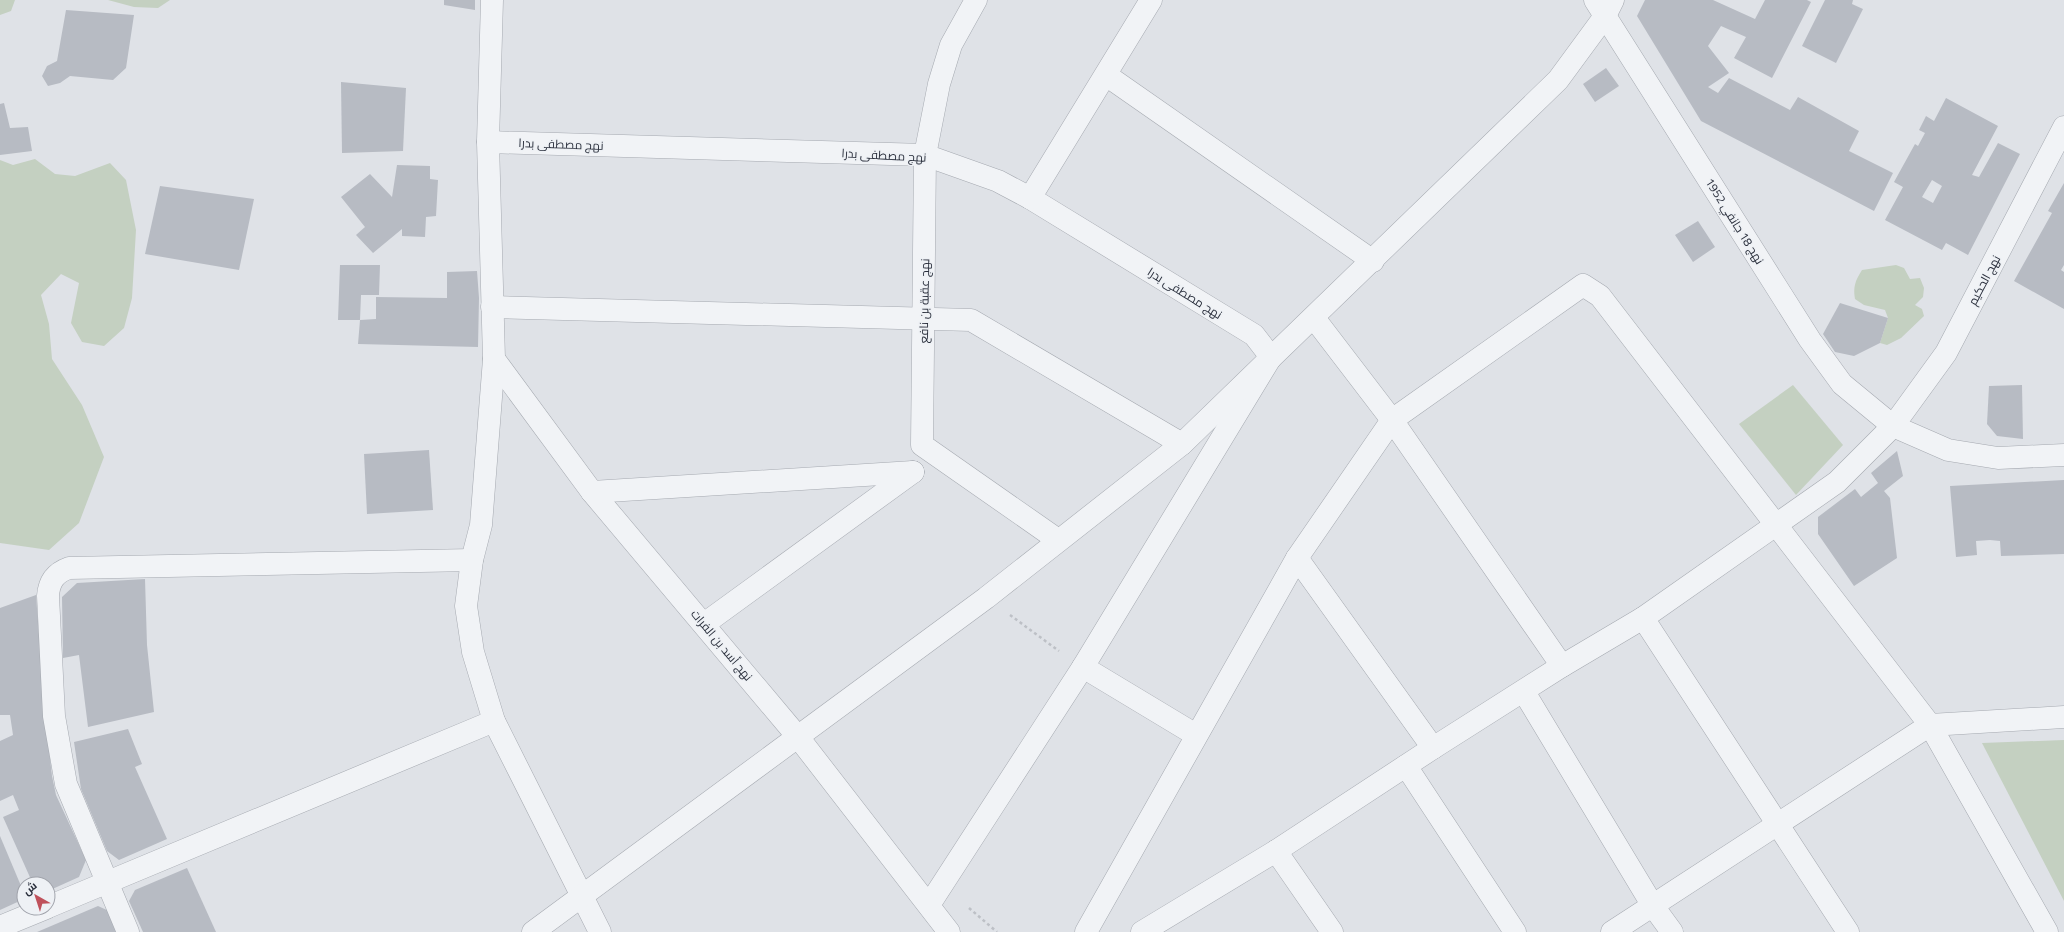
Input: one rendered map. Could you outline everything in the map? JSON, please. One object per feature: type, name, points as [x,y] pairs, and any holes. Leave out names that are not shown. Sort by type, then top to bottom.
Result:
[{"type":"street","points":[[492,0],[488,142],[494,359],[481,525],[472,560],[466,606],[473,652],[494,721],[600,932]]},
{"type":"street","name":"نهج عقبة بن نافع","points":[[976,0],[951,45],[939,84],[925,155],[922,445],[1058,540]]},
{"type":"street","points":[[1030,198],[1151,0]]},
{"type":"street","points":[[533,932],[986,598],[1182,444],[1271,357],[1373,261],[1558,80],[1604,5]]},
{"type":"street","name":"نهج 18 جانفي 1952","points":[[1604,5],[1810,340],[1842,384],[1893,426],[1948,450],[1998,458],[2064,455]]},
{"type":"street","points":[[1106,75],[1373,261]]},
{"type":"street","name":"نهج الحكيم","points":[[1142,932],[1276,851],[1433,748],[1524,692],[1562,666],[1643,618],[1837,482],[1893,426],[1946,353],[2064,127]]},
{"type":"street","name":"نهج مصطفى بدرا","points":[[488,142],[925,155],[998,181],[1030,198],[1254,335],[1271,357]]},
{"type":"street","points":[[1086,932],[1297,558],[1392,420],[1583,285],[1600,296],[1930,725],[2047,932]]},
{"type":"street","points":[[492,307],[971,320],[1182,444]]},
{"type":"street","points":[[1314,318],[1392,420],[1562,666]]},
{"type":"street","points":[[929,905],[1083,667],[1271,357]]},
{"type":"street","name":"نهج أسد بن الفرات","points":[[494,359],[592,492],[798,737],[949,932]]},
{"type":"street","points":[[704,624],[913,472],[933,452]]},
{"type":"street","points":[[592,492],[913,472]]},
{"type":"street","points":[[1297,558],[1433,748]]},
{"type":"street","points":[[128,932],[66,784],[54,716],[48,596],[51,581],[56,575],[69,568],[472,560]]},
{"type":"street","points":[[1643,618],[1848,932]]},
{"type":"street","points":[[1083,667],[1196,735]]},
{"type":"street","points":[[1524,692],[1653,906],[1672,932]]},
{"type":"street","points":[[1612,932],[1930,725],[2064,718]]},
{"type":"street","points":[[56,904],[494,721]]},
{"type":"street","points":[[1406,766],[1515,932]]},
{"type":"street","points":[[1276,851],[1332,932]]},
{"type":"street","points":[[0,927],[27,916]]},
{"type":"path","points":[[986,598],[1083,667]]},
{"type":"green space","points":[[0,0],[15,0],[11,11],[0,15]]},
{"type":"green space","points":[[108,0],[170,0],[158,8],[134,7]]},
{"type":"green space","points":[[35,159],[55,174],[75,176],[110,163],[126,180],[136,230],[132,298],[124,328],[104,346],[82,342],[71,323],[79,283],[61,274],[41,295],[49,324],[52,359],[82,405],[104,457],[79,523],[49,550],[0,543],[0,160],[13,165]]},
{"type":"green space","points":[[1896,265],[1904,268],[1910,279],[1920,278],[1924,288],[1923,297],[1915,305],[1922,309],[1924,316],[1901,338],[1887,345],[1880,343],[1888,318],[1885,310],[1864,305],[1855,299],[1854,287],[1862,270]]},
{"type":"green space","points":[[1793,385],[1843,445],[1796,495],[1739,424]]},
{"type":"green space","points":[[2064,740],[2064,901],[1982,743]]},
{"type":"building","points":[[444,0],[475,0],[475,10],[444,5]]},
{"type":"building","points":[[1645,0],[1713,0],[1755,19],[1765,0],[1807,0],[1811,2],[1772,78],[1734,58],[1746,37],[1721,26],[1708,46],[1729,73],[1708,87],[1718,93],[1729,78],[1790,110],[1798,97],[1859,131],[1849,151],[1893,173],[1874,211],[1701,121],[1637,16]]},
{"type":"building","points":[[1825,0],[1853,0],[1852,4],[1863,9],[1836,63],[1802,46]]},
{"type":"building","points":[[66,10],[134,15],[126,68],[113,80],[70,76],[60,83],[48,86],[42,76],[47,66],[57,61]]},
{"type":"building","points":[[1606,68],[1619,86],[1595,102],[1583,84]]},
{"type":"building","points":[[341,82],[406,88],[403,151],[342,153]]},
{"type":"building","points":[[1946,98],[1998,126],[1972,175],[1979,177],[1998,143],[2020,154],[1968,255],[1946,243],[1942,250],[1885,220],[1903,187],[1894,182],[1915,144],[1918,146],[1925,133],[1919,130],[1926,116],[1934,121]],"holes":[[[1932,180],[1942,186],[1933,203],[1922,197]]]},
{"type":"building","points":[[4,103],[10,128],[28,127],[32,151],[0,155],[0,104]]},
{"type":"building","points":[[397,165],[430,166],[430,179],[438,180],[436,216],[426,217],[425,237],[402,236],[402,229],[373,253],[356,235],[365,227],[341,197],[370,174],[392,197]]},
{"type":"building","points":[[2064,183],[2064,265],[2061,270],[2064,272],[2064,309],[2014,281],[2052,213],[2048,211]]},
{"type":"building","points":[[160,186],[254,199],[239,270],[145,254]]},
{"type":"building","points":[[1698,221],[1715,247],[1693,262],[1675,235]]},
{"type":"building","points":[[340,265],[380,265],[379,295],[361,295],[360,320],[338,320]]},
{"type":"building","points":[[477,271],[479,298],[478,347],[358,344],[360,320],[376,319],[376,297],[447,298],[447,272]]},
{"type":"building","points":[[1840,303],[1888,318],[1880,343],[1854,356],[1835,352],[1823,334]]},
{"type":"building","points":[[2022,385],[2023,439],[1997,436],[1987,424],[1989,386]]},
{"type":"building","points":[[429,450],[433,510],[367,514],[364,454]]},
{"type":"building","points":[[1897,451],[1903,476],[1884,491],[1890,498],[1897,558],[1854,586],[1818,534],[1818,517],[1855,489],[1861,497],[1878,483],[1871,473]]},
{"type":"building","points":[[2064,480],[2064,554],[2001,556],[2000,541],[1990,540],[1976,541],[1977,555],[1956,557],[1950,486]]},
{"type":"building","points":[[145,579],[147,645],[154,712],[88,727],[79,655],[63,658],[62,597],[77,583]]},
{"type":"building","points":[[36,595],[45,714],[52,776],[56,795],[86,860],[79,877],[56,887],[56,876],[29,876],[3,817],[19,810],[13,795],[0,801],[0,741],[13,735],[10,715],[0,715],[0,608]]},
{"type":"building","points":[[128,729],[142,764],[135,767],[167,839],[119,860],[107,851],[81,789],[74,742]]},
{"type":"building","points":[[0,836],[17,876],[16,903],[0,910]]},
{"type":"building","points":[[187,868],[216,932],[143,932],[129,901],[135,890]]},
{"type":"building","points":[[98,906],[109,911],[117,932],[37,932]]}]
